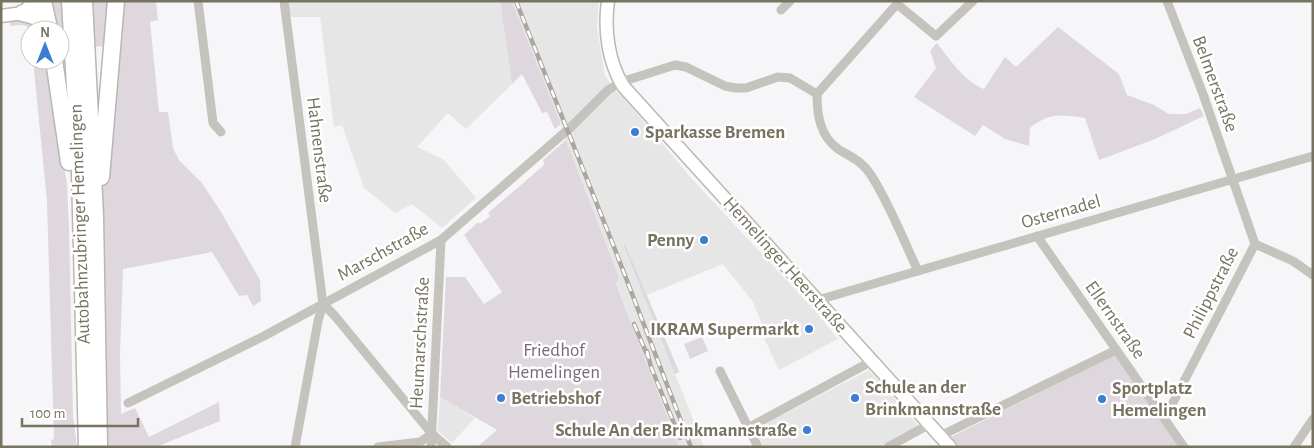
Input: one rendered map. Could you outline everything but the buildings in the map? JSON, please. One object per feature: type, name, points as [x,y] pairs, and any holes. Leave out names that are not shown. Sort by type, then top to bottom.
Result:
[{"type":"highway","points":[[43,1],[47,20]]},
{"type":"highway","name":"Autobahnzubringer Hemelingen","points":[[70,1],[80,173],[86,441]]},
{"type":"highway","name":"Autobahnzubringer Hemelingen","points":[[84,1],[95,216],[100,447]]},
{"type":"highway","points":[[95,216],[105,136],[116,1]]},
{"type":"highway","points":[[28,7],[42,20]]},
{"type":"highway","points":[[56,70],[74,205],[80,404],[86,441]]},
{"type":"main road","points":[[608,1],[606,22],[609,47],[621,82]]},
{"type":"main road","points":[[1,16],[28,7]]},
{"type":"main road","name":"Hemelinger Heerstraße","points":[[621,82],[950,447]]},
{"type":"street","points":[[198,1],[213,123],[221,132]]},
{"type":"street","name":"Hahnenstraße","points":[[284,1],[323,304]]},
{"type":"street","points":[[780,10],[790,1]]},
{"type":"street","points":[[918,271],[884,198],[869,172],[855,158],[838,149],[828,140],[822,130],[817,94],[897,4],[936,36],[973,1]]},
{"type":"street","name":"Belmerstraße","points":[[1167,1],[1233,179]]},
{"type":"street","name":"Marschstraße","points":[[128,403],[264,336],[441,240],[571,127],[608,90],[621,82],[675,65],[686,67],[731,87],[746,88],[778,77],[790,78],[817,94]]},
{"type":"street","name":"Osternadel","points":[[818,300],[1313,156]]},
{"type":"street","name":"Philippstraße","points":[[1165,418],[1255,244],[1233,179]]},
{"type":"street","name":"Ellernstraße","points":[[1037,236],[1184,447]]},
{"type":"street","name":"Heumarschstraße","points":[[431,447],[441,240]]},
{"type":"street","points":[[1255,244],[1293,261],[1313,275]]},
{"type":"street","points":[[294,447],[318,321],[323,304],[432,434],[447,447]]},
{"type":"street","points":[[940,436],[1116,350]]},
{"type":"street","points":[[748,428],[872,362]]},
{"type":"street","points":[[720,371],[758,447]]},
{"type":"street","points":[[1294,447],[1313,419]]},
{"type":"street","points":[[888,447],[930,424]]},
{"type":"street","points":[[378,447],[420,442],[432,434]]},
{"type":"shaded area","points":[[284,1],[500,1],[512,84],[466,129],[448,113],[417,147],[443,159],[476,198],[442,228],[412,204],[395,213],[364,188],[342,125],[334,127],[320,17],[286,17]]},
{"type":"shaded area","points":[[512,1],[599,1],[597,28],[605,75],[616,92],[621,94],[692,179],[816,312],[838,339],[779,370],[764,338],[767,337],[753,302],[723,264],[647,295],[679,372],[675,374],[704,447],[679,447],[616,283],[619,278]]},
{"type":"shaded area","name":"Schule an der Brinkmannstraße","points":[[869,370],[918,425],[879,447],[764,447],[757,434],[757,428]]},
{"type":"shaded area","points":[[440,397],[475,418],[452,443],[438,431]]},
{"type":"green space","points":[[48,1],[66,1],[67,20],[51,20]]},
{"type":"green space","points":[[90,1],[108,1],[105,46],[93,47]]},
{"type":"green space","points":[[119,1],[156,1],[158,20],[150,22],[159,112],[168,112],[173,148],[179,160],[202,183],[260,280],[261,301],[253,306],[247,295],[239,296],[212,252],[123,269],[120,353],[121,414],[135,408],[149,437],[219,402],[220,421],[156,447],[106,447],[100,209]]},
{"type":"green space","points":[[500,1],[512,1],[561,124],[555,129],[547,112],[542,113],[522,74],[512,84]]},
{"type":"green space","points":[[26,17],[30,20],[20,20],[20,25],[10,26],[10,20]]},
{"type":"green space","points":[[1058,27],[1119,74],[1127,95],[1154,105],[1169,114],[1186,114],[1200,108],[1204,116],[1155,139],[1099,160],[1085,118],[1056,116],[1044,119],[1030,128],[1029,146],[1005,139],[983,125],[975,136],[914,97],[936,68],[930,51],[937,43],[952,63],[970,81],[984,89],[1005,57],[1016,67]]},
{"type":"green space","points":[[34,70],[50,70],[67,185],[73,416],[77,447],[52,447],[51,440],[54,439],[47,201]]},
{"type":"green space","name":"Friedhof Hemelingen","points":[[566,140],[619,278],[616,284],[679,447],[477,447],[497,430],[440,397],[446,277],[465,277],[484,304],[502,292],[464,235],[478,222],[480,224],[490,216],[488,213],[543,166],[543,160]]},
{"type":"green space","points":[[625,244],[679,372],[675,374],[624,246]]},
{"type":"green space","points":[[702,337],[708,351],[690,359],[684,344]]},
{"type":"green space","points":[[1116,354],[1179,447],[959,447],[951,437]]},
{"type":"railway","points":[[516,1],[691,447]]},
{"type":"railway","points":[[634,324],[648,357]]},
{"type":"railway","points":[[647,351],[651,367],[680,438]]},
{"type":"place","name":"Sparkasse Bremen","points":[[635,132]]},
{"type":"place","name":"Penny","points":[[704,240]]},
{"type":"place","name":"IKRAM Supermarkt","points":[[809,329]]},
{"type":"place","name":"Betriebshof","points":[[501,398]]},
{"type":"place","name":"Schule an der Brinkmannstraße","points":[[855,398]]},
{"type":"place","name":"Sportplatz Hemelingen","points":[[1102,399]]},
{"type":"place","name":"Schule An der Brinkmannstraße","points":[[807,430]]}]
